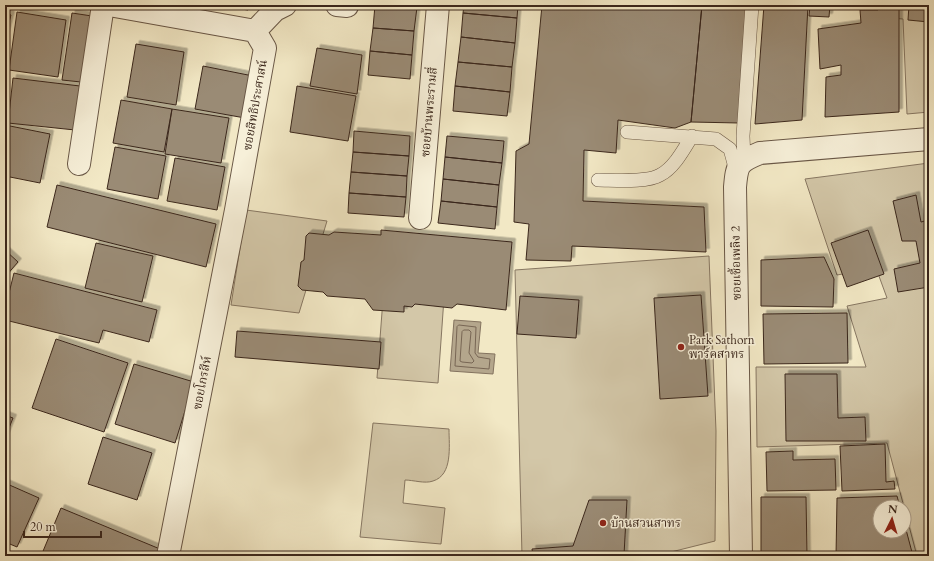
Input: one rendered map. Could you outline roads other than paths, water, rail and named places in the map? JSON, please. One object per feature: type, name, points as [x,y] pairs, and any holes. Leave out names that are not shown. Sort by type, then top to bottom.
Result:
[{"type":"street","points":[[79,164],[103,5]]},
{"type":"street","points":[[109,5],[190,12],[255,31],[275,10],[285,5]]},
{"type":"street","name":"ซอยบ้านพระรามสี่","points":[[420,218],[438,5]]},
{"type":"street","name":"ซอยสิทธิประศาสน์","points":[[236,210],[265,48],[255,31]]},
{"type":"street","points":[[740,166],[760,153],[929,139]]},
{"type":"street","name":"ซอยเชื้อเพลิง 2","points":[[740,166],[735,187],[741,556]]},
{"type":"street","name":"ฃอยโกรสีห์","points":[[168,556],[236,210]]},
{"type":"lane","points":[[740,166],[752,5]]},
{"type":"lane","points":[[627,132],[716,139],[730,149],[740,166]]},
{"type":"lane","points":[[598,180],[638,181],[660,176],[677,160],[692,136]]},
{"type":"water","points":[[454,320],[481,322],[478,353],[495,354],[493,374],[450,371]]},
{"type":"place","name":"Park Sathorn พาร์คสาทร","points":[[681,347]]},
{"type":"place","name":"บ้านสวนสาทร","points":[[603,523]]}]
